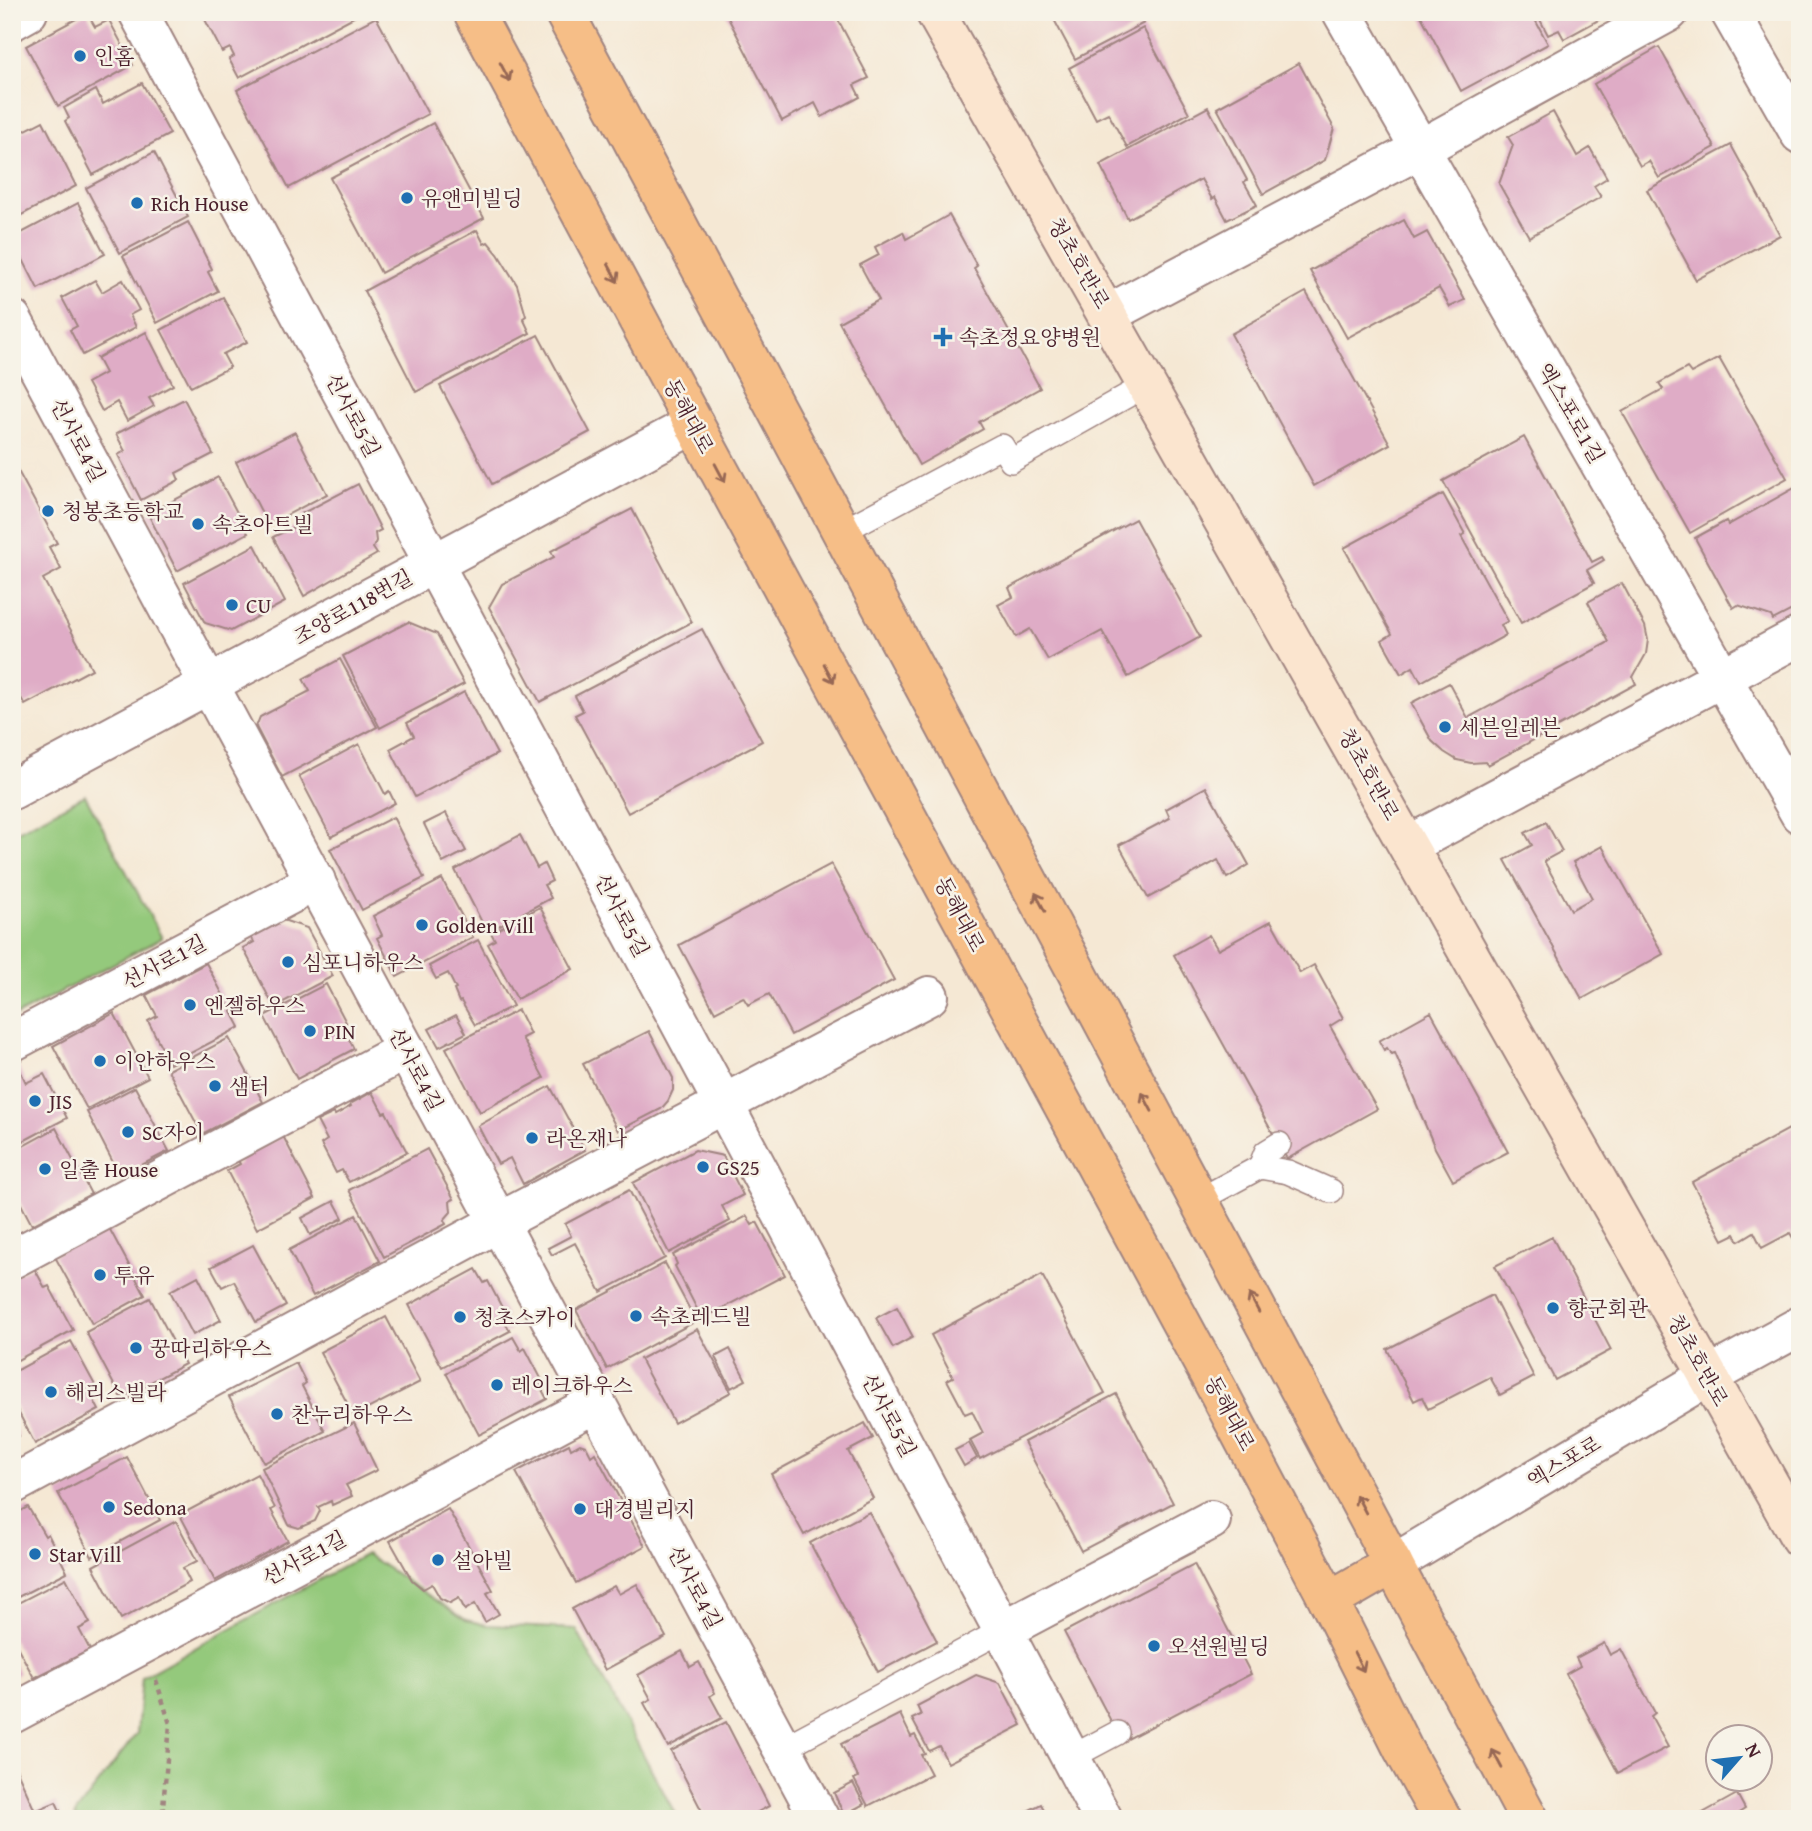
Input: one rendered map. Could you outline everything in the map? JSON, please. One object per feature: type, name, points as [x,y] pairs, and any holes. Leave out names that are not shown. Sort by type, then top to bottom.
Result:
[{"type":"main road","name":"동해대로","points":[[473,12],[1218,1391],[1442,1819]]},
{"type":"main road","points":[[564,12],[1529,1819]]},
{"type":"main road","name":"엑스포로","points":[[1329,1601],[1393,1564]]},
{"type":"street","points":[[12,21],[28,12]]},
{"type":"street","name":"선사로5길","points":[[138,12],[1103,1819]]},
{"type":"street","name":"청초호반로","points":[[935,12],[1800,1538]]},
{"type":"street","name":"엑스포로1길","points":[[1342,12],[1800,814]]},
{"type":"street","points":[[1108,314],[1420,149],[1669,12]]},
{"type":"street","points":[[1730,12],[1800,134]]},
{"type":"street","name":"선사로4길","points":[[12,319],[820,1819]]},
{"type":"street","name":"조양로118번길","points":[[12,790],[694,424]]},
{"type":"street","points":[[1409,845],[1800,636]]},
{"type":"street","name":"선사로1길","points":[[12,1042],[316,881]]},
{"type":"street","points":[[12,1485],[499,1222],[929,996]]},
{"type":"street","points":[[12,1259],[406,1050]]},
{"type":"street","name":"엑스포로","points":[[1393,1564],[1707,1377],[1800,1326]]},
{"type":"street","name":"선사로1길","points":[[12,1714],[596,1403]]},
{"type":"street","points":[[1003,1630],[1211,1520]]},
{"type":"lane","points":[[841,532],[1002,446],[1010,461],[1148,384]]},
{"type":"lane","points":[[1261,1167],[1266,1152],[1279,1144]]},
{"type":"lane","points":[[1199,1200],[1261,1167],[1288,1172],[1331,1191]]},
{"type":"lane","points":[[783,1748],[1003,1630]]},
{"type":"lane","points":[[1070,1758],[1117,1733]]},
{"type":"path","points":[[133,1648],[158,1682],[170,1724],[164,1819]]},
{"type":"green space","points":[[85,795],[162,938],[12,1018],[12,834]]},
{"type":"green space","points":[[366,1554],[466,1620],[487,1625],[576,1629],[678,1819],[76,1819],[75,1814],[137,1733],[142,1677]]},
{"type":"building","points":[[201,12],[363,12],[239,78],[229,59],[234,56],[230,48],[222,52]]},
{"type":"building","points":[[725,12],[834,12],[869,78],[854,85],[860,97],[822,117],[815,103],[782,121]]},
{"type":"building","points":[[1050,12],[1138,12],[1144,23],[1075,59]]},
{"type":"building","points":[[1419,12],[1531,12],[1548,44],[1461,91]]},
{"type":"building","points":[[1536,12],[1613,12],[1564,39],[1559,30],[1548,35]]},
{"type":"building","name":"인홈","points":[[87,13],[95,27],[109,20],[133,65],[58,106],[26,46]]},
{"type":"building","points":[[376,17],[428,114],[289,188],[237,90]]},
{"type":"building","points":[[1143,28],[1189,113],[1127,147],[1108,113],[1096,119],[1069,68]]},
{"type":"building","points":[[1659,47],[1715,147],[1659,178],[1649,161],[1640,166],[1594,84]]},
{"type":"building","points":[[1299,63],[1334,128],[1325,160],[1263,194],[1217,108]]},
{"type":"building","points":[[142,83],[170,134],[93,175],[65,121],[69,118],[64,108],[96,90],[103,104]]},
{"type":"building","points":[[1208,107],[1247,180],[1244,182],[1257,205],[1227,220],[1215,197],[1212,199],[1201,179],[1128,219],[1100,165]]},
{"type":"building","points":[[1553,112],[1577,156],[1590,148],[1607,178],[1594,186],[1601,197],[1529,237],[1499,184],[1513,145],[1508,137]]},
{"type":"building","points":[[43,121],[76,186],[12,220],[12,137]]},
{"type":"building","name":"유앤미빌딩","points":[[433,123],[484,218],[381,273],[330,178]]},
{"type":"building","points":[[1731,145],[1780,235],[1696,280],[1647,190]]},
{"type":"building","name":"Rich House","points":[[154,152],[188,217],[120,253],[86,188]]},
{"type":"building","points":[[78,203],[105,254],[38,289],[12,238]]},
{"type":"building","points":[[949,215],[977,266],[974,268],[1040,388],[979,422],[983,429],[919,465],[839,322],[879,300],[860,265],[879,255],[875,247],[903,232],[906,239]]},
{"type":"building","points":[[1404,220],[1414,239],[1427,232],[1465,300],[1450,307],[1439,288],[1347,338],[1310,271]]},
{"type":"building","points":[[188,222],[212,269],[208,272],[218,291],[157,323],[123,256]]},
{"type":"building","points":[[477,230],[484,244],[488,242],[498,254],[517,285],[526,316],[523,318],[530,333],[416,392],[364,291]]},
{"type":"building","points":[[95,280],[102,292],[123,280],[139,310],[130,315],[136,327],[83,355],[70,330],[77,326],[62,298]]},
{"type":"building","points":[[1306,292],[1390,444],[1314,486],[1231,334]]},
{"type":"building","points":[[223,297],[247,342],[223,354],[230,367],[191,387],[161,330]]},
{"type":"building","points":[[146,332],[173,385],[149,398],[154,406],[127,421],[117,402],[102,411],[87,383],[105,373],[97,358]]},
{"type":"building","points":[[538,335],[590,432],[492,484],[440,386]]},
{"type":"building","points":[[1719,358],[1787,478],[1690,533],[1622,412],[1663,389],[1659,383],[1687,368],[1691,373]]},
{"type":"building","points":[[184,399],[213,454],[176,473],[179,480],[141,500],[118,455],[125,451],[116,434]]},
{"type":"building","points":[[295,432],[327,494],[268,525],[236,462]]},
{"type":"building","points":[[1524,437],[1592,562],[1602,557],[1604,560],[1587,570],[1594,583],[1521,623],[1443,481]]},
{"type":"building","points":[[12,460],[57,543],[49,547],[61,569],[43,579],[92,669],[25,705],[12,682]]},
{"type":"building","name":"속초아트빌","points":[[218,477],[248,533],[177,571],[148,514]]},
{"type":"building","points":[[358,484],[381,530],[375,533],[373,548],[377,554],[304,596],[273,537],[305,522],[301,514]]},
{"type":"building","points":[[1800,485],[1800,606],[1773,620],[1771,616],[1738,605],[1733,608],[1695,538],[1726,521],[1728,525]]},
{"type":"building","points":[[1443,494],[1465,534],[1461,536],[1508,621],[1501,625],[1506,635],[1421,682],[1413,667],[1401,674],[1382,640],[1392,634],[1344,548]]},
{"type":"building","points":[[632,509],[692,622],[540,702],[489,607],[502,584],[554,557],[551,551]]},
{"type":"building","points":[[1135,519],[1200,637],[1128,677],[1102,631],[1048,660],[1030,629],[1016,637],[998,605],[1013,597],[1009,588]]},
{"type":"building","points":[[255,545],[285,602],[231,631],[205,623],[184,583]]},
{"type":"building","points":[[1622,583],[1645,626],[1648,640],[1646,654],[1633,677],[1636,684],[1488,765],[1486,762],[1457,760],[1432,741],[1411,703],[1449,683],[1468,718],[1609,642],[1588,602]]},
{"type":"building","points":[[408,622],[437,634],[464,684],[380,728],[343,656]]},
{"type":"building","points":[[702,629],[762,741],[628,813],[575,715],[583,711],[575,696]]},
{"type":"building","points":[[340,659],[377,727],[282,777],[256,727],[260,717],[310,691],[303,679]]},
{"type":"building","points":[[464,692],[497,754],[415,797],[390,749],[414,736],[407,723]]},
{"type":"building","points":[[359,744],[385,794],[389,791],[395,803],[331,837],[299,776]]},
{"type":"building","points":[[1206,787],[1249,865],[1227,878],[1218,860],[1148,898],[1119,845],[1170,818],[1166,809]]},
{"type":"building","points":[[446,813],[466,851],[443,863],[424,824]]},
{"type":"building","points":[[393,817],[424,878],[362,910],[330,849]]},
{"type":"building","points":[[1546,822],[1562,851],[1544,861],[1571,910],[1592,898],[1573,862],[1602,846],[1663,954],[1582,999],[1505,860],[1532,845],[1525,833]]},
{"type":"building","points":[[520,835],[537,868],[544,864],[552,881],[544,885],[551,898],[487,932],[455,870]]},
{"type":"building","points":[[831,864],[894,980],[791,1035],[769,994],[748,1005],[743,997],[715,1012],[679,945]]},
{"type":"building","name":"Golden Vill","points":[[442,879],[473,937],[397,977],[377,938],[382,935],[373,916]]},
{"type":"building","points":[[540,907],[573,969],[517,999],[488,944],[495,940],[491,933]]},
{"type":"building","name":"심포니하우스","points":[[280,919],[307,928],[333,976],[274,1007],[243,948],[254,942],[250,935]]},
{"type":"building","points":[[1271,921],[1300,973],[1314,965],[1343,1018],[1330,1026],[1377,1109],[1287,1159],[1174,955],[1209,935],[1218,950]]},
{"type":"building","points":[[478,940],[513,1006],[475,1025],[461,1001],[459,1002],[448,973],[436,979],[429,966]]},
{"type":"building","name":"엔젤하우스","points":[[206,963],[240,1027],[170,1064],[148,1021],[157,1016],[146,995]]},
{"type":"building","name":"PIN","points":[[326,984],[350,1030],[346,1033],[354,1049],[297,1079],[264,1016]]},
{"type":"building","points":[[518,1010],[530,1034],[522,1038],[544,1078],[480,1112],[446,1048]]},
{"type":"building","points":[[1431,1012],[1508,1152],[1453,1181],[1435,1148],[1395,1053],[1391,1054],[1387,1048],[1384,1050],[1379,1041]]},
{"type":"building","name":"이안하우스","points":[[114,1013],[148,1077],[87,1109],[53,1046]]},
{"type":"building","points":[[456,1015],[466,1033],[439,1047],[429,1029]]},
{"type":"building","points":[[649,1031],[673,1078],[673,1090],[661,1109],[618,1131],[583,1064]]},
{"type":"building","name":"샘터","points":[[229,1038],[263,1102],[202,1134],[168,1070]]},
{"type":"building","name":"JIS","points":[[18,1066],[26,1083],[44,1074],[67,1118],[12,1147],[12,1069]]},
{"type":"building","name":"라온재나","points":[[550,1086],[585,1150],[523,1184],[510,1158],[498,1164],[478,1126]]},
{"type":"building","name":"SC자이","points":[[135,1087],[169,1151],[120,1176],[87,1112]]},
{"type":"building","points":[[372,1092],[407,1152],[349,1182],[342,1170],[336,1173],[321,1144],[327,1140],[317,1121],[334,1113],[335,1115]]},
{"type":"building","points":[[1800,1123],[1800,1234],[1793,1238],[1790,1233],[1762,1248],[1754,1232],[1739,1241],[1735,1234],[1723,1240],[1692,1182]]},
{"type":"building","name":"일출 House","points":[[56,1128],[91,1194],[32,1225],[12,1187],[12,1152]]},
{"type":"building","points":[[283,1136],[315,1198],[257,1229],[227,1171],[240,1164],[238,1160]]},
{"type":"building","points":[[427,1149],[454,1199],[450,1201],[451,1212],[444,1220],[446,1224],[384,1257],[349,1190]]},
{"type":"building","points":[[695,1150],[723,1156],[743,1195],[722,1206],[730,1221],[669,1253],[633,1183]]},
{"type":"building","points":[[629,1190],[665,1258],[601,1292],[575,1243],[552,1255],[548,1248],[571,1236],[565,1224]]},
{"type":"building","points":[[334,1201],[343,1218],[310,1235],[302,1218]]},
{"type":"building","points":[[356,1215],[380,1261],[313,1296],[289,1250]]},
{"type":"building","points":[[747,1216],[752,1225],[757,1222],[785,1275],[702,1319],[675,1266],[677,1264],[673,1255]]},
{"type":"building","name":"투유","points":[[108,1226],[145,1295],[92,1324],[54,1255]]},
{"type":"building","name":"향군회관","points":[[1552,1237],[1611,1350],[1555,1380],[1495,1266]]},
{"type":"building","points":[[253,1245],[286,1306],[256,1322],[234,1281],[222,1287],[211,1267]]},
{"type":"building","name":"속초레드빌","points":[[665,1263],[696,1321],[607,1369],[576,1310]]},
{"type":"building","points":[[33,1266],[45,1288],[49,1286],[73,1330],[12,1363],[12,1277]]},
{"type":"building","name":"청초스카이","points":[[476,1269],[484,1283],[488,1281],[507,1317],[503,1318],[510,1331],[442,1367],[409,1305]]},
{"type":"building","points":[[1042,1275],[1105,1393],[980,1459],[970,1440],[983,1433],[972,1411],[965,1414],[947,1380],[953,1377],[931,1335]]},
{"type":"building","points":[[198,1276],[221,1320],[193,1335],[170,1291]]},
{"type":"building","points":[[1492,1295],[1534,1377],[1500,1395],[1490,1377],[1428,1409],[1422,1397],[1414,1401],[1387,1349]]},
{"type":"building","name":"꿍따리하우스","points":[[150,1298],[185,1364],[121,1398],[86,1332]]},
{"type":"building","points":[[897,1307],[913,1337],[893,1348],[876,1318]]},
{"type":"building","points":[[386,1317],[420,1382],[354,1416],[320,1352]]},
{"type":"building","points":[[697,1329],[731,1392],[674,1423],[640,1359]]},
{"type":"building","name":"레이크하우스","points":[[513,1337],[521,1351],[525,1348],[544,1384],[540,1386],[547,1399],[479,1435],[446,1373]]},
{"type":"building","name":"해리스빌라","points":[[71,1341],[96,1387],[89,1391],[99,1410],[35,1444],[12,1400],[12,1373]]},
{"type":"building","points":[[730,1349],[746,1380],[731,1388],[715,1357]]},
{"type":"building","name":"찬누리하우스","points":[[296,1363],[306,1383],[302,1386],[325,1431],[264,1463],[229,1397]]},
{"type":"building","points":[[1116,1394],[1173,1503],[1081,1551],[1024,1442]]},
{"type":"building","points":[[354,1423],[377,1470],[346,1485],[352,1496],[332,1505],[331,1501],[318,1507],[320,1511],[315,1521],[299,1528],[289,1525],[262,1468]]},
{"type":"building","points":[[865,1423],[873,1438],[848,1451],[873,1498],[804,1535],[771,1474]]},
{"type":"building","points":[[12,1424],[19,1436],[12,1440]]},
{"type":"building","points":[[969,1443],[977,1458],[964,1466],[955,1450]]},
{"type":"building","name":"대경빌리지","points":[[569,1444],[571,1449],[580,1444],[586,1446],[591,1456],[595,1453],[645,1546],[576,1583],[516,1472]]},
{"type":"building","name":"Sedona","points":[[127,1457],[160,1520],[92,1557],[58,1493]]},
{"type":"building","points":[[257,1474],[275,1508],[271,1510],[288,1541],[215,1581],[180,1515]]},
{"type":"building","name":"Star Vill","points":[[28,1507],[45,1536],[48,1534],[67,1572],[12,1600],[12,1516]]},
{"type":"building","name":"설아빌","points":[[448,1509],[493,1590],[487,1593],[499,1614],[485,1622],[475,1604],[465,1610],[459,1598],[450,1603],[440,1598],[432,1584],[423,1589],[412,1580],[390,1541]]},
{"type":"building","points":[[869,1512],[937,1641],[878,1672],[810,1543]]},
{"type":"building","points":[[176,1521],[197,1561],[183,1568],[190,1582],[121,1619],[93,1566]]},
{"type":"building","name":"오션원빌딩","points":[[1194,1564],[1251,1674],[1122,1742],[1064,1632]]},
{"type":"building","points":[[66,1578],[90,1623],[79,1629],[90,1650],[34,1678],[12,1637],[12,1606]]},
{"type":"building","points":[[637,1584],[666,1637],[605,1670],[572,1609],[614,1586],[619,1594]]},
{"type":"building","points":[[1604,1643],[1610,1655],[1621,1649],[1655,1713],[1651,1716],[1668,1747],[1618,1773],[1566,1674],[1580,1666],[1576,1658]]},
{"type":"building","points":[[682,1651],[690,1667],[699,1662],[715,1693],[710,1696],[722,1718],[668,1747],[644,1703],[651,1699],[638,1675]]},
{"type":"building","points":[[12,1660],[19,1673],[12,1677]]},
{"type":"building","points":[[976,1675],[1000,1683],[1022,1725],[948,1763],[939,1746],[929,1751],[912,1719],[921,1715],[917,1706]]},
{"type":"building","points":[[900,1714],[911,1737],[915,1735],[925,1754],[921,1755],[931,1774],[868,1806],[854,1779],[858,1777],[841,1744]]},
{"type":"building","points":[[726,1722],[769,1806],[745,1819],[706,1819],[671,1751]]},
{"type":"building","points":[[12,1760],[35,1811],[56,1802],[64,1819],[12,1819]]},
{"type":"building","points":[[853,1783],[864,1804],[844,1815],[834,1793]]},
{"type":"building","points":[[1737,1794],[1745,1809],[1734,1816],[1735,1819],[1692,1819]]},
{"type":"building","points":[[1041,1804],[1049,1819],[1012,1819]]},
{"type":"place","name":"인홈","points":[[80,56]]},
{"type":"place","name":"유앤미빌딩","points":[[407,198]]},
{"type":"place","name":"Rich House","points":[[137,203]]},
{"type":"place","name":"속초정요양병원","points":[[943,337]]},
{"type":"place","name":"청봉초등학교","points":[[48,511]]},
{"type":"place","name":"속초아트빌","points":[[198,524]]},
{"type":"place","name":"CU","points":[[232,605]]},
{"type":"place","name":"세븐일레븐","points":[[1445,727]]},
{"type":"place","name":"Golden Vill","points":[[422,925]]},
{"type":"place","name":"심포니하우스","points":[[288,962]]},
{"type":"place","name":"엔젤하우스","points":[[190,1005]]},
{"type":"place","name":"PIN","points":[[310,1031]]},
{"type":"place","name":"이안하우스","points":[[100,1061]]},
{"type":"place","name":"샘터","points":[[215,1086]]},
{"type":"place","name":"JIS","points":[[35,1101]]},
{"type":"place","name":"SC자이","points":[[128,1132]]},
{"type":"place","name":"라온재나","points":[[532,1138]]},
{"type":"place","name":"GS25","points":[[703,1167]]},
{"type":"place","name":"일출 House","points":[[45,1169]]},
{"type":"place","name":"투유","points":[[100,1275]]},
{"type":"place","name":"향군회관","points":[[1553,1308]]},
{"type":"place","name":"속초레드빌","points":[[636,1316]]},
{"type":"place","name":"청초스카이","points":[[460,1317]]},
{"type":"place","name":"꿍따리하우스","points":[[136,1348]]},
{"type":"place","name":"레이크하우스","points":[[497,1385]]},
{"type":"place","name":"해리스빌라","points":[[51,1392]]},
{"type":"place","name":"찬누리하우스","points":[[277,1414]]},
{"type":"place","name":"Sedona","points":[[109,1507]]},
{"type":"place","name":"대경빌리지","points":[[580,1509]]},
{"type":"place","name":"Star Vill","points":[[35,1554]]},
{"type":"place","name":"설아빌","points":[[438,1560]]},
{"type":"place","name":"오션원빌딩","points":[[1154,1646]]}]
